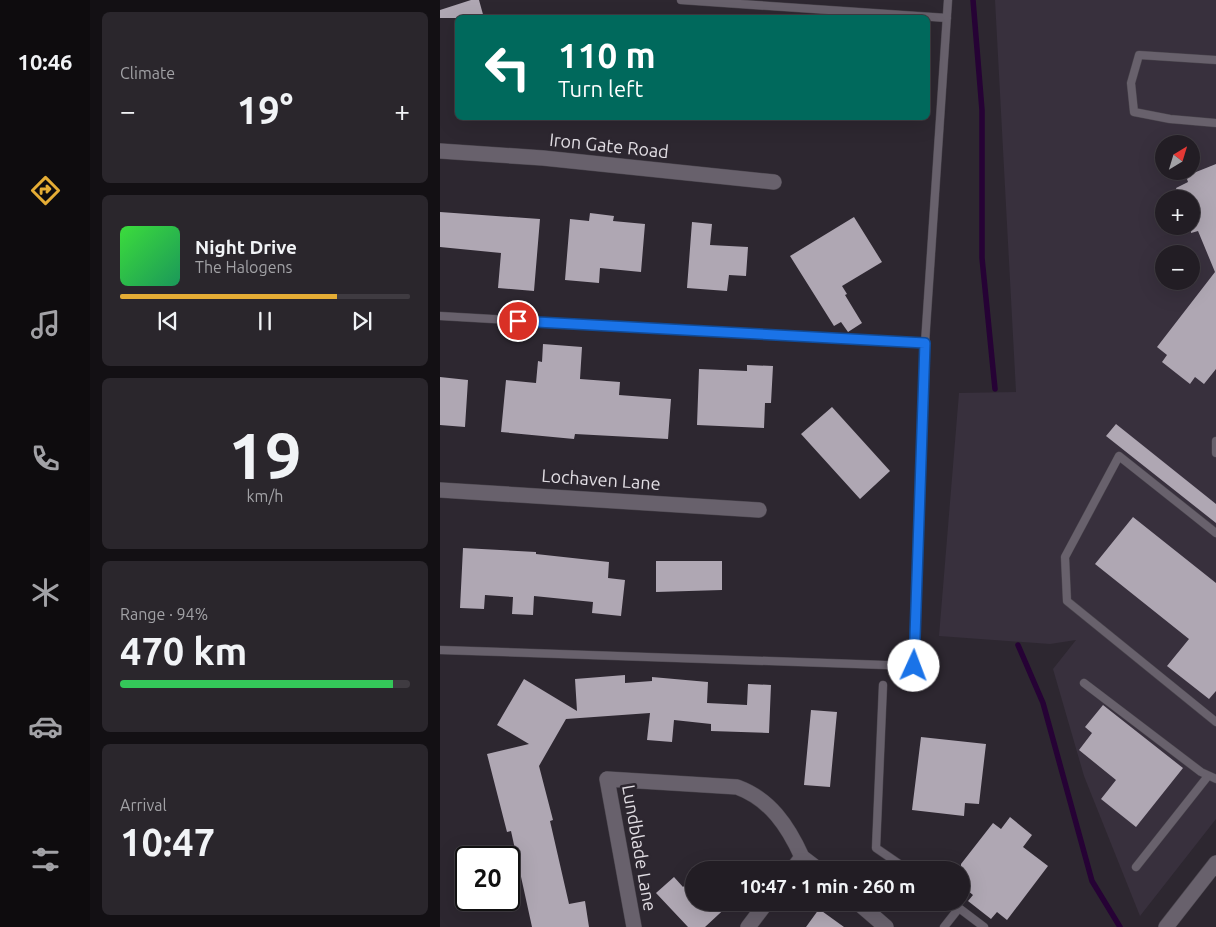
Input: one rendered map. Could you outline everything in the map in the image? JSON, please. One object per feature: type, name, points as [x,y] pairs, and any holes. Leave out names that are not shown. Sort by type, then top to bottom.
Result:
[{"type":"street","name":"Iron Gate Road","points":[[440,151],[543,158],[774,182]]},
{"type":"street","name":"Lochaven Lane","points":[[440,490],[759,510]]},
{"type":"street","name":"Lundblade Lane","points":[[634,927],[607,780],[737,787],[751,792],[767,803],[777,814],[793,836],[802,857]]},
{"type":"street","points":[[799,861],[802,857],[807,861]]},
{"type":"street","points":[[1167,927],[1216,863]]},
{"type":"street","points":[[748,927],[760,911]]},
{"type":"street","points":[[867,911],[886,927]]},
{"type":"lane","points":[[681,0],[903,15]]},
{"type":"lane","points":[[440,650],[914,666],[925,343],[948,0]]},
{"type":"lane","points":[[930,17],[947,18]]},
{"type":"lane","points":[[1216,60],[1139,55],[1131,83],[1134,112],[1170,119],[1216,123]]},
{"type":"lane","points":[[440,316],[925,343]]},
{"type":"lane","points":[[1216,441],[1216,453]]},
{"type":"lane","points":[[1215,719],[1067,601],[1065,557],[1119,456],[1216,533]]},
{"type":"lane","points":[[1084,682],[1212,777],[1136,867]]},
{"type":"lane","points":[[883,685],[876,848],[895,861]]},
{"type":"lane","points":[[944,927],[956,911]]},
{"type":"lane","points":[[962,911],[984,927]]},
{"type":"shaded area","points":[[995,0],[1216,0],[1216,819],[1140,916],[1084,776],[1053,669],[1076,640],[1050,644],[939,636],[959,393],[1016,392]]},
{"type":"building","points":[[471,0],[479,0],[483,15],[455,15],[455,18],[440,18],[440,10]]},
{"type":"building","points":[[1216,164],[1216,369],[1204,384],[1195,377],[1190,384],[1162,362],[1167,355],[1157,347],[1215,272],[1200,235],[1200,190],[1177,190],[1176,188],[1188,182],[1187,180],[1200,180],[1200,170]]},
{"type":"building","points":[[440,212],[540,219],[534,291],[498,288],[501,253],[440,247]]},
{"type":"building","points":[[590,213],[614,216],[613,221],[645,224],[641,272],[600,268],[599,283],[565,280],[570,219],[589,221]]},
{"type":"building","points":[[854,217],[882,262],[842,286],[847,294],[845,295],[862,323],[848,332],[841,322],[834,326],[790,256]]},
{"type":"building","points":[[692,222],[712,224],[710,245],[748,247],[746,276],[729,275],[727,291],[687,288]]},
{"type":"building","points":[[543,344],[582,347],[580,379],[620,382],[619,395],[671,399],[668,439],[575,434],[574,439],[501,432],[506,380],[536,383],[538,361],[542,362]]},
{"type":"building","points":[[747,365],[773,366],[771,403],[765,403],[764,428],[697,425],[699,369],[747,371]]},
{"type":"building","points":[[440,377],[468,380],[465,427],[440,425]]},
{"type":"building","points":[[832,407],[890,471],[860,499],[801,434]]},
{"type":"building","points":[[1116,424],[1216,504],[1216,523],[1106,436]]},
{"type":"building","points":[[1133,517],[1216,583],[1216,691],[1209,699],[1167,666],[1189,639],[1095,564]]},
{"type":"building","points":[[463,548],[536,552],[536,554],[609,562],[608,578],[625,580],[621,616],[592,613],[593,602],[534,596],[533,615],[512,614],[513,597],[485,595],[484,609],[460,608]]},
{"type":"building","points":[[656,561],[722,561],[722,590],[656,592]]},
{"type":"building","points":[[625,675],[625,683],[652,681],[652,677],[708,682],[707,703],[747,705],[748,684],[771,685],[769,733],[711,731],[711,724],[674,720],[672,742],[647,740],[650,713],[566,719],[539,766],[553,820],[550,821],[569,904],[585,901],[589,927],[532,927],[520,872],[520,846],[514,846],[511,831],[507,832],[487,754],[529,744],[497,725],[524,679],[577,711],[575,679]]},
{"type":"building","points":[[1103,705],[1183,768],[1136,827],[1101,799],[1116,780],[1079,750],[1092,733],[1085,727]]},
{"type":"building","points":[[811,710],[837,712],[830,787],[804,785]]},
{"type":"building","points":[[921,737],[986,744],[979,804],[965,803],[964,816],[912,810]]},
{"type":"building","points":[[1010,817],[1032,835],[1023,847],[1048,866],[1007,920],[997,912],[991,919],[970,903],[973,895],[970,892],[970,861],[963,861],[993,823],[1001,829]]},
{"type":"building","points":[[674,877],[683,887],[685,885],[685,911],[722,911],[705,927],[688,927],[656,893]]},
{"type":"building","points":[[818,911],[822,911],[844,927],[806,927]]},
{"type":"waterway","points":[[973,0],[982,110],[982,258],[995,389]]},
{"type":"waterway","points":[[1018,645],[1043,703],[1092,881],[1120,927]]},
{"type":"route","points":[[518,321],[925,343],[914,666]]}]
